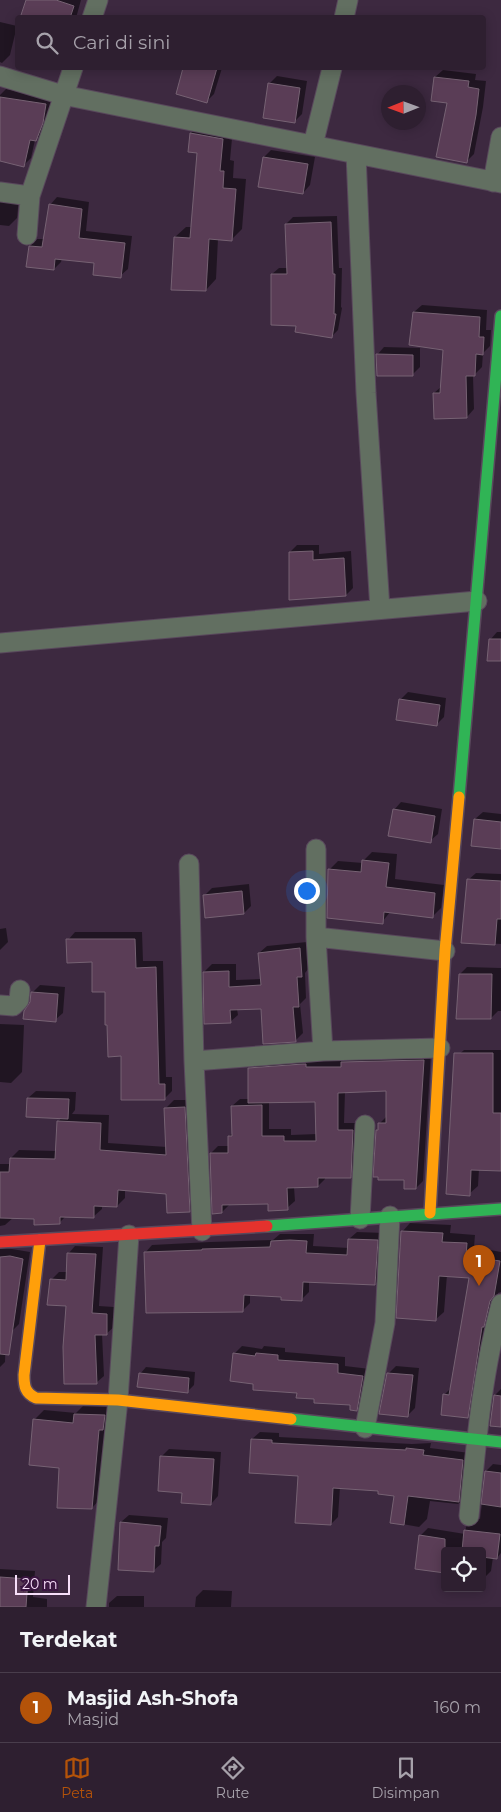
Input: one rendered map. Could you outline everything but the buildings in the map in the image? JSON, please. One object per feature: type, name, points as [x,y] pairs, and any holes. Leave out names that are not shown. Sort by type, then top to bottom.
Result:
[{"type":"street","points":[[93,15],[98,0]]},
{"type":"street","points":[[345,15],[348,0]]},
{"type":"street","points":[[27,235],[30,196],[72,70]]},
{"type":"street","points":[[314,145],[332,70]]},
{"type":"street","points":[[0,76],[63,95],[497,183],[501,137]]},
{"type":"street","points":[[356,154],[366,393],[380,609]]},
{"type":"street","points":[[0,192],[30,196]]},
{"type":"street","points":[[430,1213],[445,951],[501,316]]},
{"type":"street","points":[[0,643],[477,601]]},
{"type":"street","points":[[316,849],[316,937],[323,1051]]},
{"type":"street","points":[[189,864],[194,1061],[202,1231]]},
{"type":"street","points":[[316,937],[445,951]]},
{"type":"street","points":[[0,1006],[13,1006],[19,1000],[20,990]]},
{"type":"street","points":[[194,1061],[323,1051],[440,1048]]},
{"type":"street","points":[[360,1219],[365,1125]]},
{"type":"street","points":[[0,1242],[202,1231],[501,1209]]},
{"type":"street","points":[[365,1428],[385,1323],[390,1216]]},
{"type":"street","points":[[96,1607],[118,1400],[129,1235]]},
{"type":"street","points":[[40,1240],[24,1375],[24,1390],[29,1396],[36,1398],[118,1400],[501,1442]]},
{"type":"street","points":[[469,1516],[476,1440],[488,1357],[501,1304]]},
{"type":"traffic: fast","points":[[459,797],[501,316]]},
{"type":"traffic: fast","points":[[267,1226],[501,1209]]},
{"type":"traffic: fast","points":[[291,1419],[501,1442]]},
{"type":"traffic: slow","points":[[430,1213],[445,951],[459,797]]},
{"type":"traffic: slow","points":[[40,1240],[24,1375],[24,1383],[29,1394],[36,1398],[118,1400],[291,1419]]},
{"type":"traffic: jam","points":[[0,1242],[267,1226]]},
{"type":"place","name":"Masjid Ash-Shofa","points":[[479,1286]]}]
